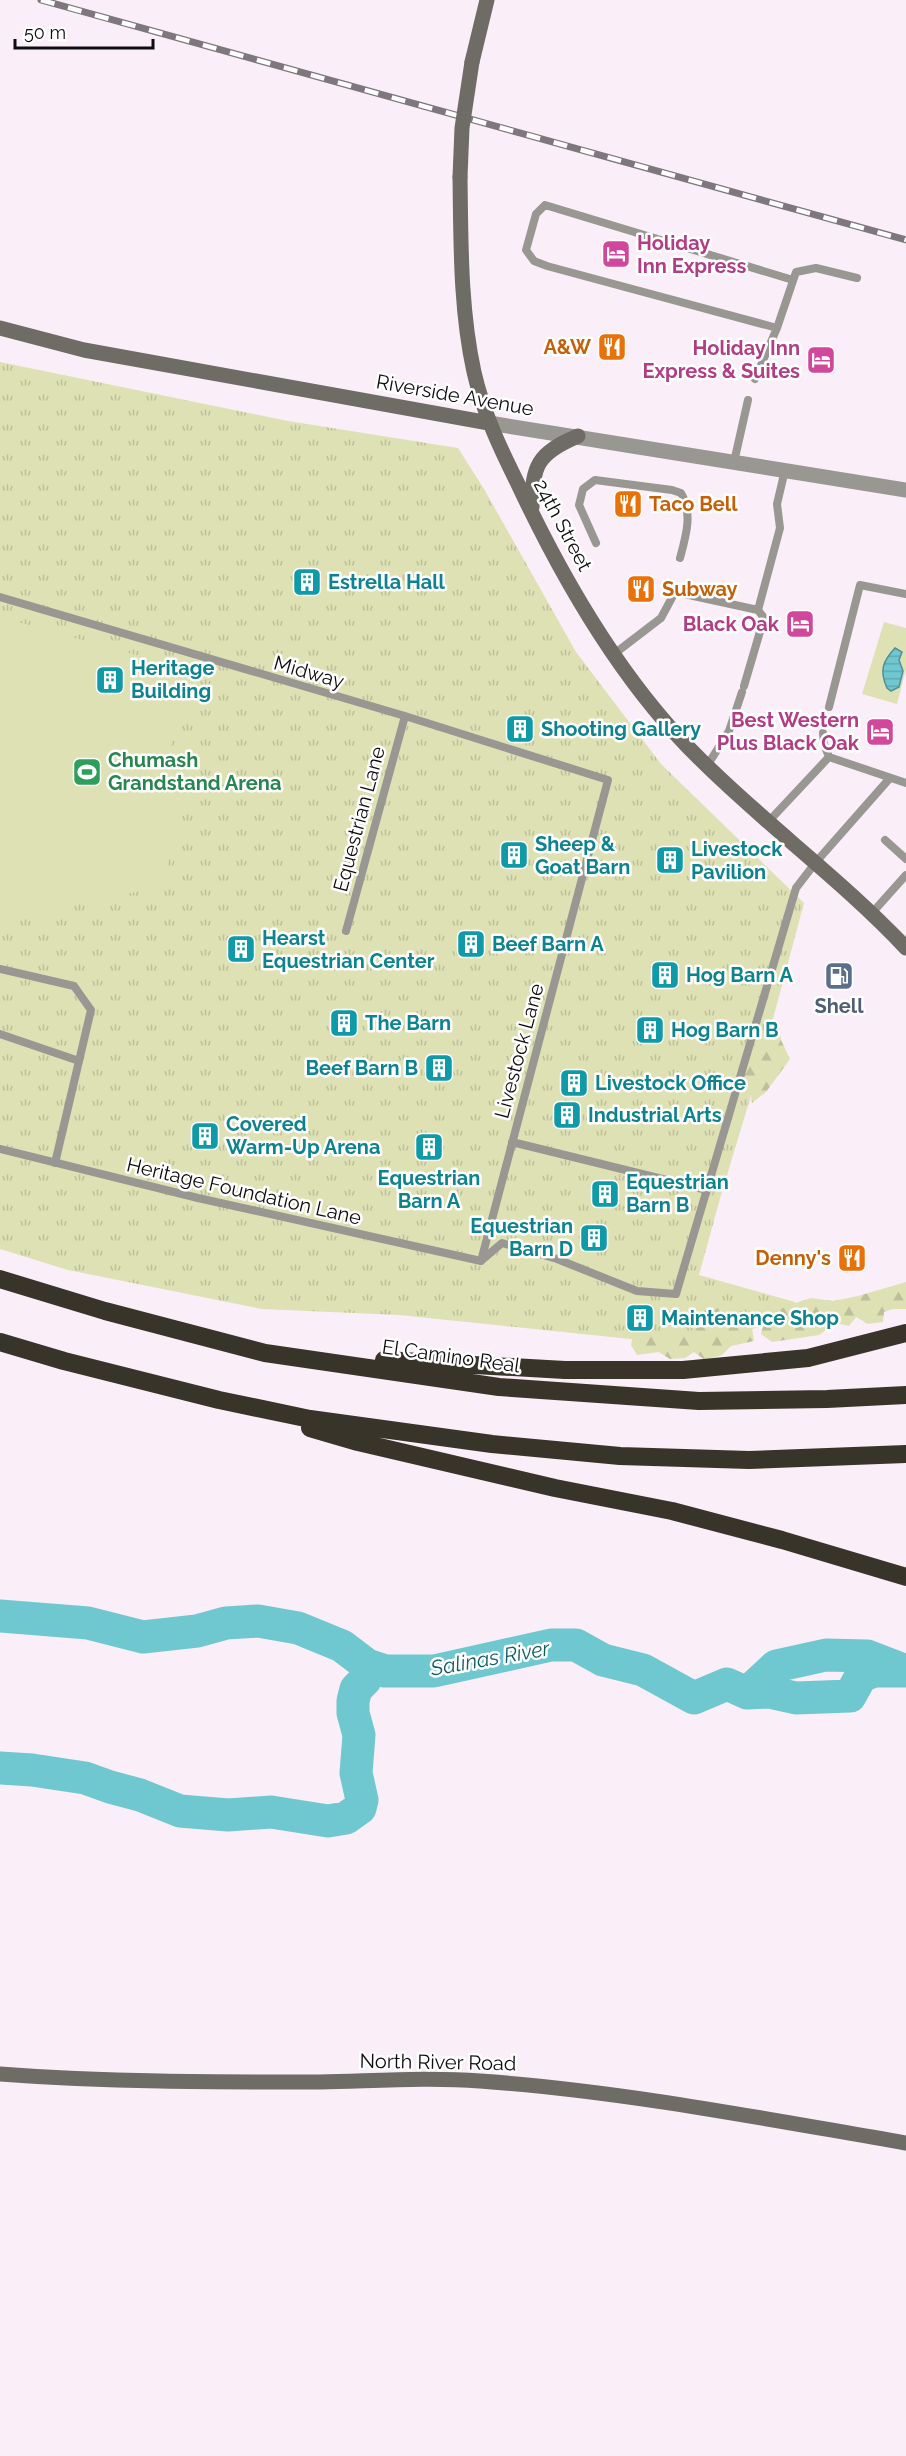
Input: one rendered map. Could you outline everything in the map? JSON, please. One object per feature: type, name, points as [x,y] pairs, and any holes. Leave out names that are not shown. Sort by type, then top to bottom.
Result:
[{"type":"highway","name":"El Camino Real","points":[[0,1279],[105,1311],[265,1353],[499,1388],[699,1401],[906,1395]]},
{"type":"highway","points":[[265,1353],[565,1370],[683,1370],[808,1358],[906,1333]]},
{"type":"highway","points":[[0,1342],[219,1401],[358,1442],[555,1488],[672,1511],[782,1540],[906,1578]]},
{"type":"highway","points":[[219,1401],[321,1420],[492,1444],[620,1456],[749,1460],[906,1454]]},
{"type":"main road","name":"24th Street","points":[[488,0],[472,62],[462,128],[460,177],[465,320],[474,372],[489,423],[557,562],[614,654],[673,732],[707,766],[872,913],[906,948]]},
{"type":"main road","name":"Riverside Avenue","points":[[0,328],[84,350],[489,423]]},
{"type":"main road","points":[[532,513],[532,485],[538,464],[552,447],[578,436]]},
{"type":"main road","name":"North River Road","points":[[0,2074],[81,2080],[176,2082],[478,2081],[590,2092],[691,2106],[906,2143]]},
{"type":"street","name":"Riverside Avenue","points":[[489,423],[906,490]]},
{"type":"lane","points":[[777,328],[534,261],[526,250],[536,214],[545,205],[793,280]]},
{"type":"lane","points":[[755,379],[777,328],[796,272],[816,268],[857,278]]},
{"type":"lane","points":[[734,462],[748,400]]},
{"type":"lane","points":[[758,610],[780,528],[777,504],[785,470]]},
{"type":"lane","points":[[596,543],[579,505],[583,489],[595,480],[672,490],[681,493],[688,504],[687,531],[680,558]]},
{"type":"lane","points":[[830,707],[860,585],[906,594]]},
{"type":"lane","points":[[614,654],[661,618],[675,592],[758,610],[764,618],[743,689],[729,731],[707,766]]},
{"type":"lane","name":"Midway","points":[[0,597],[405,716],[608,780]]},
{"type":"lane","name":"Equestrian Lane","points":[[346,931],[405,716]]},
{"type":"lane","points":[[823,733],[829,757]]},
{"type":"lane","points":[[829,757],[906,783]]},
{"type":"lane","points":[[769,821],[829,757]]},
{"type":"lane","points":[[481,1261],[502,1243],[557,1259],[637,1291],[676,1294],[796,888],[890,778]]},
{"type":"lane","name":"Livestock Lane","points":[[481,1261],[608,780]]},
{"type":"lane","points":[[885,840],[906,859]]},
{"type":"lane","points":[[872,913],[906,875]]},
{"type":"lane","points":[[0,969],[74,986],[91,1010],[56,1163]]},
{"type":"lane","points":[[0,1034],[79,1061]]},
{"type":"lane","points":[[512,1142],[707,1190]]},
{"type":"lane","name":"Heritage Foundation Lane","points":[[0,1149],[198,1198],[481,1261]]},
{"type":"green space","points":[[0,362],[288,421],[458,448],[484,489],[576,652],[661,764],[804,903],[763,1056],[699,1275],[795,1302],[792,1319],[688,1345],[399,1315],[262,1309],[68,1270],[0,1249]]},
{"type":"green space","name":"Chumash Grandstand Arena","points":[[0,617],[175,666],[182,685],[169,732],[180,812],[168,864],[155,888],[24,916],[0,912]]},
{"type":"green space","points":[[884,622],[906,628],[906,669],[897,704],[862,694]]},
{"type":"green space","points":[[768,1022],[779,1022],[781,1040],[790,1059],[766,1092],[752,1103],[749,1080],[739,1062],[743,1044],[759,1038]]},
{"type":"green space","points":[[906,1282],[906,1309],[884,1312],[883,1322],[868,1324],[856,1317],[849,1326],[836,1323],[819,1335],[772,1342],[761,1334],[764,1320],[786,1306],[811,1298],[833,1301],[858,1296]]},
{"type":"green space","points":[[721,1306],[751,1322],[754,1341],[731,1346],[722,1355],[705,1360],[694,1352],[685,1358],[670,1359],[659,1352],[637,1355],[631,1345],[634,1330],[645,1325],[655,1333],[670,1332],[692,1336],[696,1321]]},
{"type":"water","points":[[895,648],[902,652],[899,660],[903,671],[899,687],[891,691],[887,688],[883,671],[885,662]]},
{"type":"waterway","name":"Salinas River","points":[[0,1616],[88,1623],[143,1637],[197,1631],[226,1623],[258,1621],[298,1628],[342,1646],[367,1665],[385,1671],[434,1671],[551,1645],[576,1645],[603,1660],[643,1670],[694,1698],[727,1684],[747,1693],[776,1666],[826,1655],[867,1656],[906,1671]]},
{"type":"waterway","name":"Salinas River","points":[[0,1768],[85,1778],[140,1795],[180,1811],[228,1815],[271,1812],[328,1821],[346,1818],[360,1808],[362,1800],[356,1773],[359,1735],[353,1713],[353,1701],[356,1689],[365,1680],[367,1665]]},
{"type":"waterway","points":[[747,1693],[769,1692],[796,1698],[850,1696],[861,1676],[874,1671],[903,1671]]},
{"type":"railway","points":[[41,0],[906,240]]},
{"type":"place","name":"Holiday Inn Express","points":[[616,254]]},
{"type":"place","name":"A&W","points":[[612,347]]},
{"type":"place","name":"Holiday Inn Express & Suites","points":[[821,360]]},
{"type":"place","name":"Taco Bell","points":[[628,504]]},
{"type":"place","name":"Estrella Hall","points":[[307,582]]},
{"type":"place","name":"Subway","points":[[641,589]]},
{"type":"place","name":"Black Oak","points":[[800,624]]},
{"type":"place","name":"Heritage Building","points":[[110,680]]},
{"type":"place","name":"Shooting Gallery","points":[[520,729]]},
{"type":"place","name":"Best Western Plus Black Oak","points":[[880,732]]},
{"type":"place","name":"Chumash Grandstand Arena","points":[[87,772]]},
{"type":"place","name":"Sheep & Goat Barn","points":[[514,855]]},
{"type":"place","name":"Livestock Pavilion","points":[[670,860]]},
{"type":"place","name":"Beef Barn A","points":[[471,944]]},
{"type":"place","name":"Hearst Equestrian Center","points":[[241,949]]},
{"type":"place","name":"Hog Barn A","points":[[665,975]]},
{"type":"place","name":"Shell","points":[[839,976]]},
{"type":"place","name":"The Barn","points":[[344,1023]]},
{"type":"place","name":"Hog Barn B","points":[[650,1030]]},
{"type":"place","name":"Beef Barn B","points":[[439,1068]]},
{"type":"place","name":"Livestock Office","points":[[574,1083]]},
{"type":"place","name":"Industrial Arts","points":[[567,1115]]},
{"type":"place","name":"Covered Warm-Up Arena","points":[[205,1136]]},
{"type":"place","name":"Equestrian Barn A","points":[[429,1147]]},
{"type":"place","name":"Equestrian Barn B","points":[[605,1194]]},
{"type":"place","name":"Equestrian Barn D","points":[[594,1238]]},
{"type":"place","name":"Denny's","points":[[852,1258]]},
{"type":"place","name":"Maintenance Shop","points":[[640,1318]]}]
